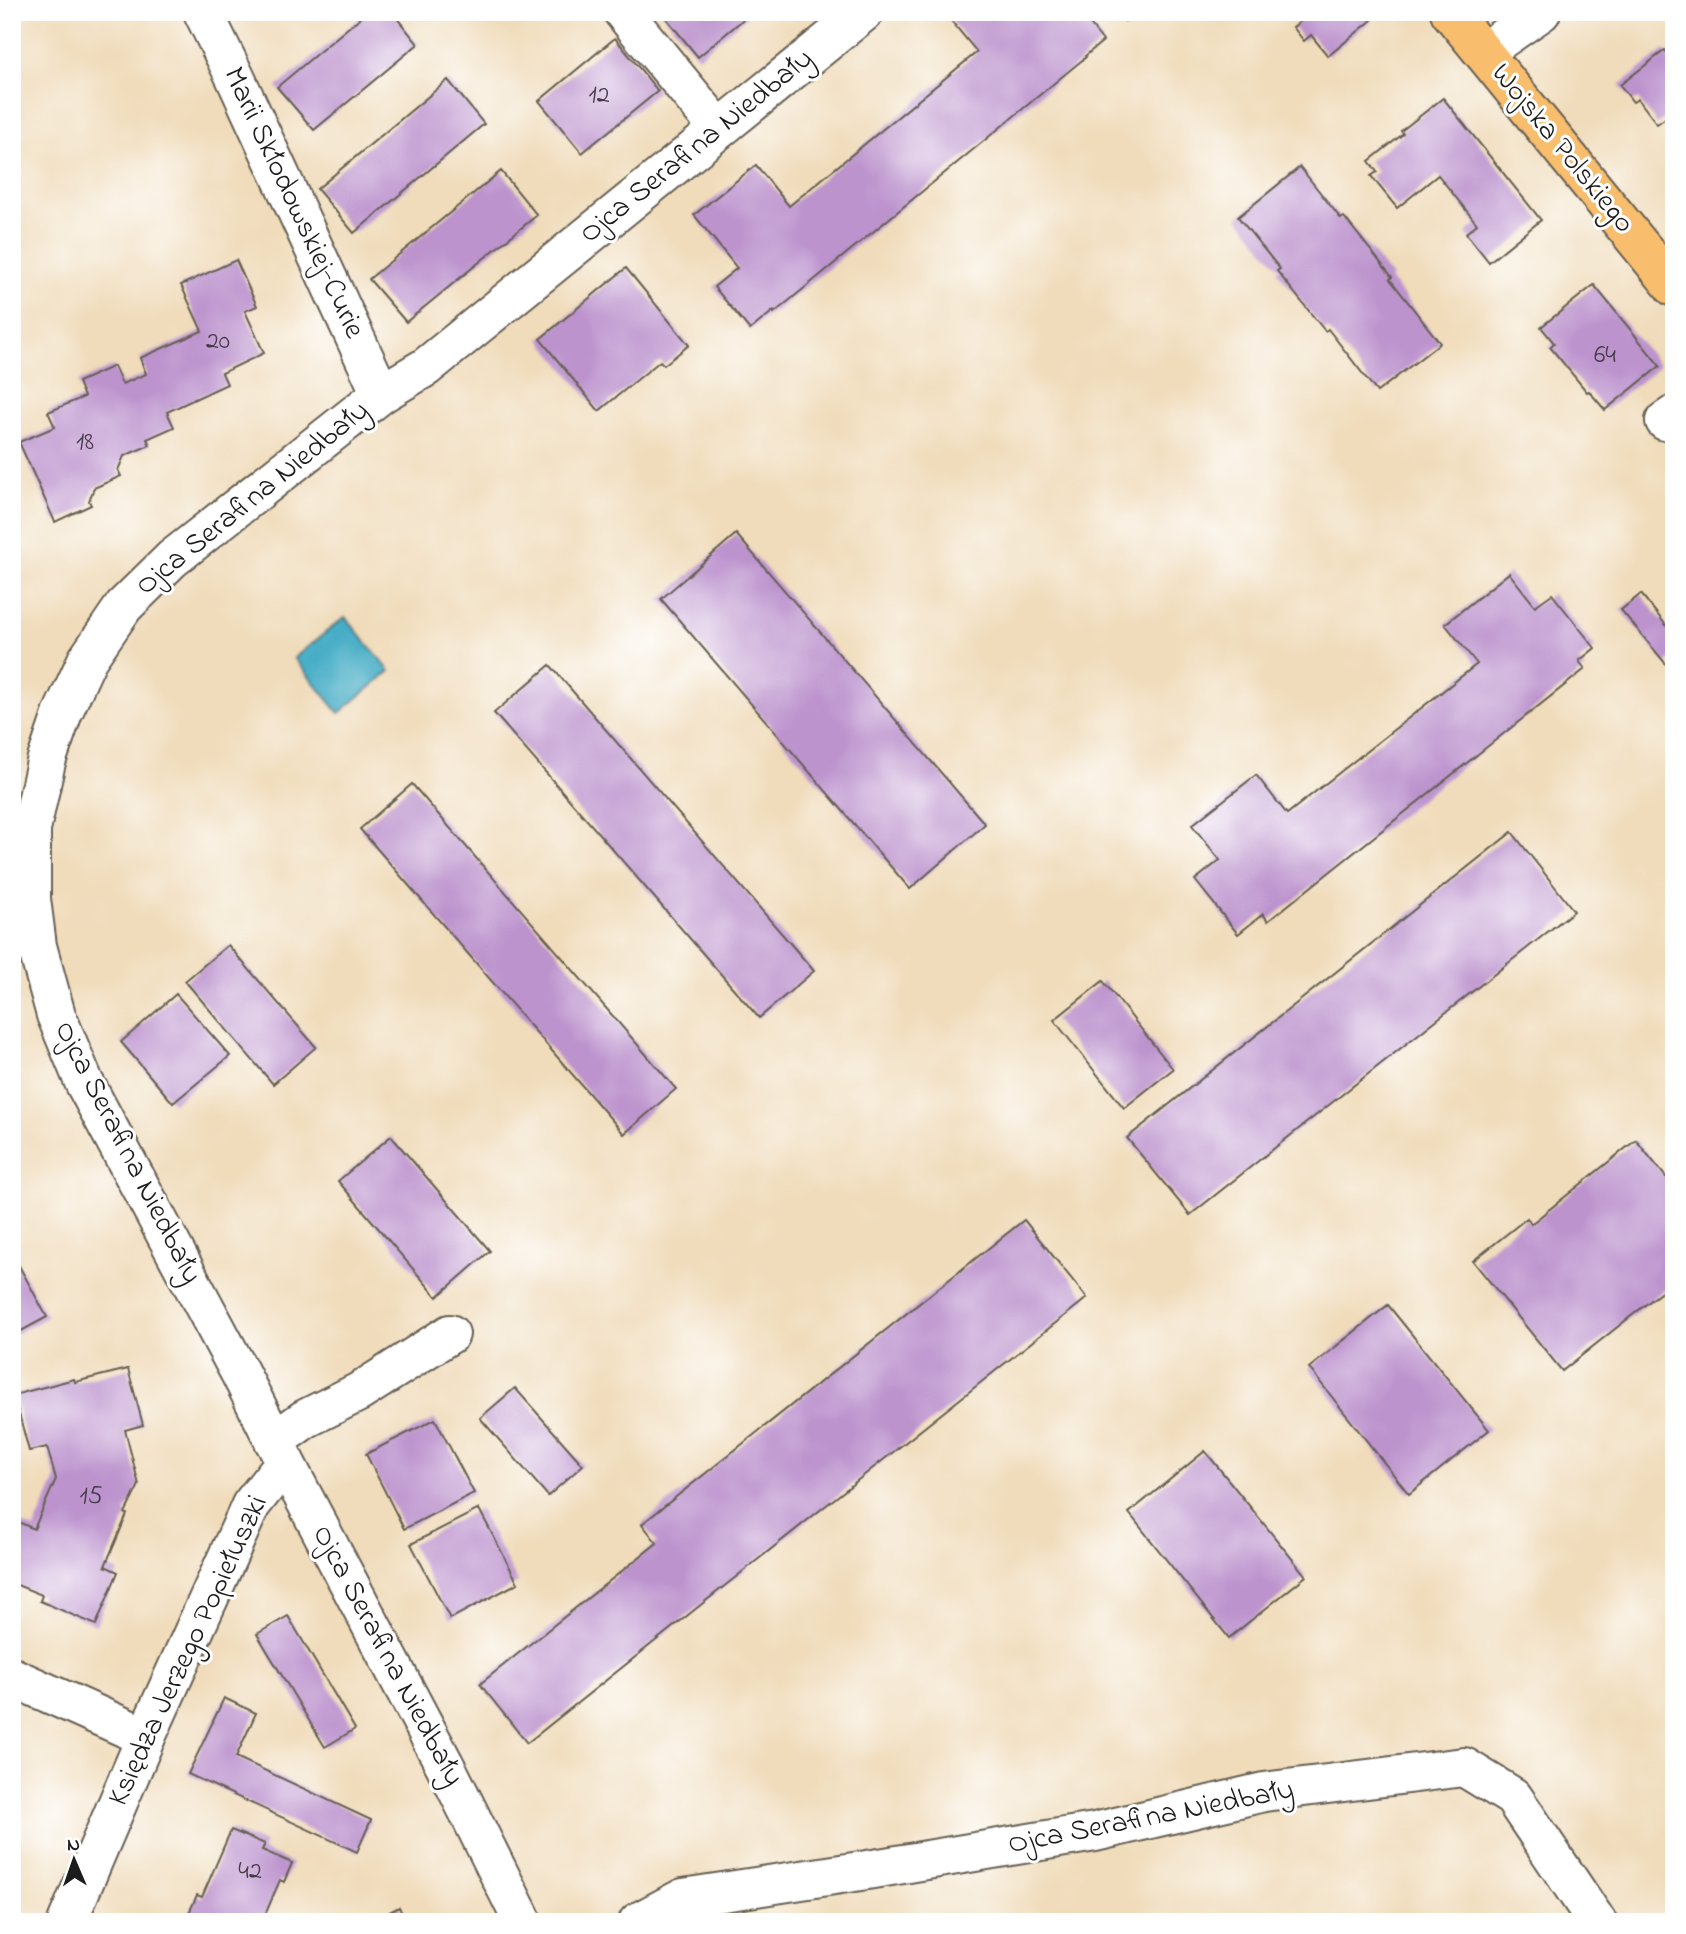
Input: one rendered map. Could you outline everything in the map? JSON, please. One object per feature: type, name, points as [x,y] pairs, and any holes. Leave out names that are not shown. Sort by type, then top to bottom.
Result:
[{"type":"main road","name":"Wojska Polskiego","points":[[1450,12],[1674,287]]},
{"type":"street","name":"Marii Skłodowskiej-Curie","points":[[203,12],[381,394]]},
{"type":"street","points":[[623,12],[719,129]]},
{"type":"street","name":"Ojca Serafina Niedbały","points":[[523,1922],[449,1773],[85,1082],[56,1015],[37,946],[21,828],[63,712],[87,660],[124,606],[172,559],[381,394],[426,367],[864,12]]},
{"type":"street","points":[[1483,52],[1541,12]]},
{"type":"street","name":"Księdza Jerzego Popiełuszki","points":[[67,1922],[146,1737],[251,1505],[279,1452],[305,1419],[359,1392],[450,1334]]},
{"type":"street","points":[[12,1677],[146,1737]]},
{"type":"street","name":"Ojca Serafina Niedbały","points":[[638,1922],[683,1898],[1095,1832],[1264,1792],[1464,1767],[1513,1797],[1597,1922]]},
{"type":"water","points":[[345,617],[390,671],[339,713],[294,658]]},
{"type":"building","points":[[12,12],[29,12],[12,19]]},
{"type":"building","points":[[367,12],[392,12],[418,44],[314,130],[277,87]]},
{"type":"building","points":[[661,12],[752,12],[698,57]]},
{"type":"building","points":[[944,12],[1080,12],[1103,41],[750,330],[714,287],[737,268],[694,215],[756,165],[789,206],[977,52]]},
{"type":"building","points":[[1117,12],[1136,12],[1125,21]]},
{"type":"building","points":[[1292,12],[1365,12],[1372,20],[1328,56],[1311,35],[1304,41],[1293,27],[1300,22]]},
{"type":"building","points":[[615,38],[658,91],[582,153],[539,101]]},
{"type":"building","points":[[1665,50],[1674,62],[1674,112],[1657,124],[1638,99],[1633,102],[1620,85]]},
{"type":"building","points":[[448,80],[484,124],[354,233],[317,189]]},
{"type":"building","points":[[1443,98],[1541,220],[1489,262],[1466,233],[1477,224],[1438,175],[1397,208],[1371,176],[1377,172],[1369,161]]},
{"type":"building","points":[[1300,167],[1392,277],[1390,279],[1440,343],[1377,392],[1328,329],[1325,331],[1277,271],[1280,269],[1238,217]]},
{"type":"building","points":[[501,171],[537,215],[406,322],[369,279]]},
{"type":"building","points":[[236,260],[257,306],[245,311],[264,353],[222,373],[227,384],[167,412],[174,427],[147,439],[150,445],[124,456],[118,470],[121,476],[94,488],[89,501],[91,505],[55,522],[19,442],[55,427],[48,412],[84,397],[78,382],[114,366],[122,384],[146,374],[140,358],[202,331],[181,285]]},
{"type":"building","points":[[626,268],[689,345],[664,365],[660,361],[599,411],[540,339]]},
{"type":"building","points":[[1594,285],[1660,366],[1605,410],[1550,347],[1554,343],[1541,327]]},
{"type":"building","points":[[736,534],[985,824],[910,889],[661,599]]},
{"type":"building","points":[[1509,573],[1535,606],[1552,594],[1595,648],[1579,661],[1585,669],[1268,921],[1263,914],[1238,934],[1195,880],[1220,860],[1192,825],[1256,775],[1287,814],[1477,664],[1445,624]]},
{"type":"building","points":[[1641,594],[1674,635],[1674,657],[1666,664],[1621,610]]},
{"type":"building","points":[[550,665],[814,971],[759,1018],[494,713]]},
{"type":"building","points":[[412,784],[676,1089],[624,1134],[360,829]]},
{"type":"building","points":[[1512,832],[1574,911],[1190,1215],[1127,1138]]},
{"type":"building","points":[[228,945],[316,1047],[273,1084],[185,981]]},
{"type":"building","points":[[1103,981],[1173,1069],[1124,1108],[1054,1020]]},
{"type":"building","points":[[176,994],[230,1056],[173,1103],[121,1042]]},
{"type":"building","points":[[391,1136],[490,1251],[437,1297],[338,1181]]},
{"type":"building","points":[[1636,1140],[1674,1187],[1674,1282],[1562,1371],[1473,1261],[1527,1218],[1531,1224]]},
{"type":"building","points":[[1024,1220],[1087,1298],[527,1743],[480,1684],[657,1543],[642,1524]]},
{"type":"building","points":[[12,1253],[47,1317],[12,1336]]},
{"type":"building","points":[[1388,1305],[1489,1430],[1409,1494],[1309,1368]]},
{"type":"building","points":[[128,1369],[143,1425],[125,1430],[139,1485],[105,1566],[118,1572],[96,1625],[40,1601],[42,1595],[12,1583],[12,1524],[14,1520],[34,1529],[56,1479],[47,1447],[29,1451],[14,1395],[74,1379],[75,1382]]},
{"type":"building","points":[[515,1388],[583,1465],[548,1496],[480,1418]]},
{"type":"building","points":[[435,1419],[474,1493],[404,1529],[366,1454]]},
{"type":"building","points":[[1205,1451],[1306,1576],[1229,1638],[1129,1513]]},
{"type":"building","points":[[479,1509],[518,1583],[450,1619],[411,1544]]},
{"type":"building","points":[[288,1616],[355,1729],[325,1747],[257,1634]]},
{"type":"building","points":[[224,1698],[256,1713],[236,1757],[371,1820],[357,1852],[188,1774]]},
{"type":"building","points":[[231,1830],[265,1844],[262,1850],[292,1863],[284,1882],[280,1880],[262,1922],[185,1922],[197,1895],[202,1897]]},
{"type":"building","points":[[399,1907],[406,1922],[371,1922]]}]
